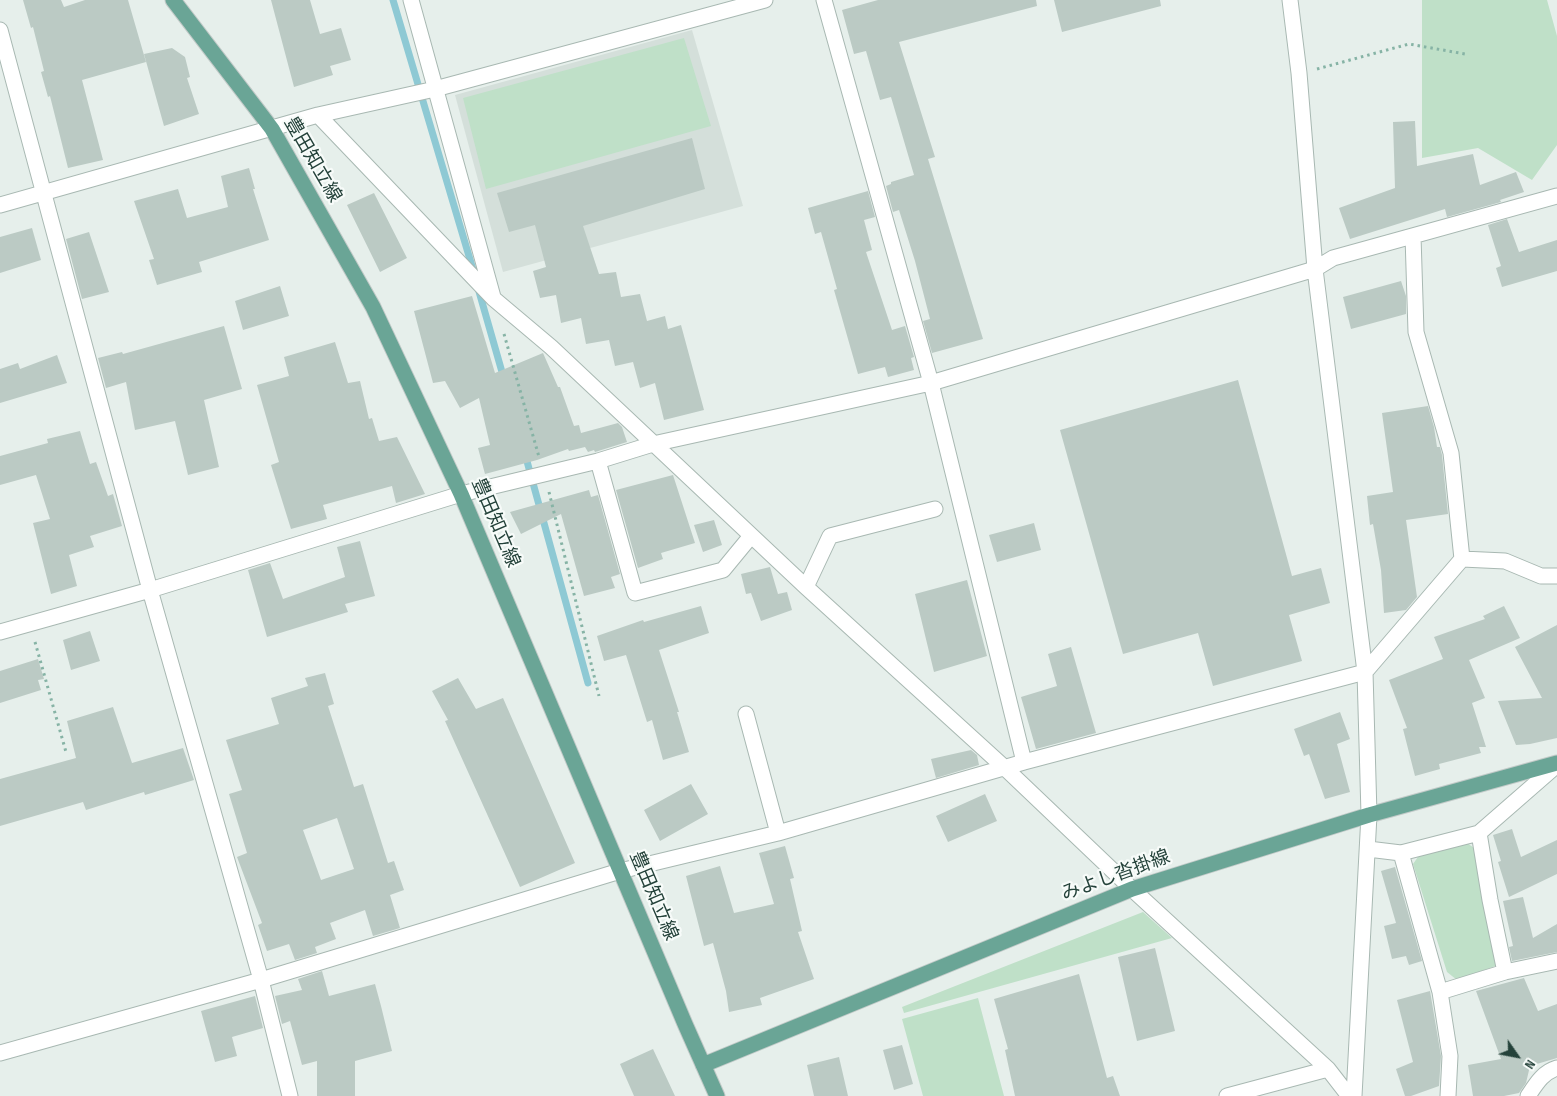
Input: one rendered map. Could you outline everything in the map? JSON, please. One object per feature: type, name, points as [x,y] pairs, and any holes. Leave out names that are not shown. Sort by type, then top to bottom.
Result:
[{"type":"main road","name":"豊田知立線","points":[[173,0],[272,129],[373,307],[461,494],[717,1096]]},
{"type":"main road","name":"みよし沓掛線","points":[[703,1065],[1132,888],[1369,815],[1557,764]]},
{"type":"street","points":[[411,0],[494,299]]},
{"type":"street","points":[[0,205],[318,115],[435,89],[765,0]]},
{"type":"street","points":[[824,0],[931,383],[1024,762]]},
{"type":"street","points":[[1290,0],[1299,74],[1315,269],[1365,672],[1369,815],[1354,1096]]},
{"type":"street","points":[[0,30],[150,590],[261,980],[290,1096]]},
{"type":"street","points":[[318,115],[494,299],[551,347],[751,536],[1005,768],[1328,1069],[1348,1096]]},
{"type":"street","points":[[0,632],[150,590],[461,494],[598,461],[653,444],[931,383],[1315,269],[1333,258],[1557,196]]},
{"type":"street","points":[[0,1053],[261,980],[620,871],[778,832],[1024,762],[1365,672],[1462,559],[1451,453],[1416,332],[1413,236]]},
{"type":"street","points":[[598,461],[635,593],[723,570],[751,536]]},
{"type":"street","points":[[806,587],[830,536],[935,509]]},
{"type":"street","points":[[1462,559],[1505,561],[1541,576],[1557,576]]},
{"type":"street","points":[[746,714],[778,832]]},
{"type":"street","points":[[1368,849],[1401,853],[1479,833],[1557,764]]},
{"type":"street","points":[[1479,833],[1490,900],[1505,972]]},
{"type":"street","points":[[1401,853],[1440,992],[1450,1056],[1448,1096]]},
{"type":"street","points":[[1440,992],[1505,972],[1557,961]]},
{"type":"street","points":[[1528,1096],[1540,1079],[1550,1070],[1557,1068]]},
{"type":"street","points":[[1228,1096],[1328,1069]]},
{"type":"path","points":[[1299,74],[1409,44],[1465,54]]},
{"type":"path","points":[[494,299],[599,696]]},
{"type":"path","points":[[30,624],[66,752]]},
{"type":"shaded area","points":[[692,30],[743,206],[503,272],[455,95]]},
{"type":"green space","points":[[1422,0],[1547,0],[1557,36],[1557,145],[1532,180],[1478,148],[1422,158]]},
{"type":"green space","points":[[684,38],[711,126],[486,189],[463,98]]},
{"type":"green space","points":[[1467,843],[1477,850],[1498,965],[1457,980],[1447,972],[1413,864],[1420,854]]},
{"type":"green space","points":[[1143,912],[1172,938],[904,1013],[902,1007]]},
{"type":"green space","points":[[978,998],[1004,1096],[923,1096],[902,1019]]},
{"type":"building","points":[[23,0],[61,0],[64,7],[85,0],[128,0],[146,62],[82,80],[103,160],[68,168],[50,96],[48,97],[41,72],[44,71],[33,27],[31,28]]},
{"type":"building","points":[[271,0],[310,0],[320,34],[341,28],[351,60],[330,66],[333,75],[294,87]]},
{"type":"building","points":[[878,0],[1036,0],[1037,6],[899,42],[935,157],[928,159],[983,339],[932,353],[923,321],[930,319],[915,261],[899,210],[893,212],[886,186],[891,184],[891,182],[914,175],[891,97],[880,100],[866,51],[854,54],[842,10]]},
{"type":"building","points":[[1054,0],[1160,0],[1161,6],[1062,32]]},
{"type":"building","points":[[172,48],[185,57],[190,77],[187,78],[199,114],[164,126],[144,54]]},
{"type":"building","points":[[1415,121],[1417,166],[1473,154],[1480,185],[1516,172],[1524,192],[1500,200],[1501,202],[1447,217],[1445,209],[1350,239],[1339,208],[1395,188],[1393,122]]},
{"type":"building","points":[[692,138],[705,189],[583,226],[599,274],[616,272],[621,297],[640,294],[647,321],[665,316],[668,329],[681,325],[704,410],[664,420],[655,383],[640,388],[633,362],[615,366],[609,340],[586,344],[581,318],[561,323],[556,295],[540,298],[533,271],[546,267],[535,225],[509,232],[497,193]]},
{"type":"building","points":[[249,168],[255,189],[253,189],[269,240],[199,262],[202,272],[157,285],[149,260],[154,259],[134,201],[178,189],[187,218],[228,207],[221,176]]},
{"type":"building","points":[[868,191],[875,217],[864,220],[872,250],[866,252],[892,330],[905,326],[914,357],[911,358],[914,370],[888,377],[885,367],[858,374],[834,290],[837,289],[821,232],[815,234],[808,208]]},
{"type":"building","points":[[374,193],[407,258],[380,272],[347,205]]},
{"type":"building","points":[[1507,219],[1519,252],[1557,240],[1557,271],[1502,287],[1496,268],[1501,266],[1488,225]]},
{"type":"building","points":[[32,228],[41,260],[0,273],[0,237]]},
{"type":"building","points":[[89,232],[109,292],[82,299],[66,239]]},
{"type":"building","points":[[1401,281],[1406,296],[1406,314],[1351,329],[1343,297]]},
{"type":"building","points":[[280,286],[289,316],[243,330],[235,301]]},
{"type":"building","points":[[472,296],[495,373],[543,353],[558,387],[560,387],[574,426],[579,425],[581,433],[618,423],[622,427],[627,442],[595,452],[594,450],[588,452],[585,447],[569,451],[568,449],[537,460],[485,474],[478,448],[490,445],[479,398],[460,408],[445,381],[433,383],[414,311]]},
{"type":"building","points":[[224,326],[242,389],[204,400],[219,467],[188,475],[175,421],[135,430],[126,382],[106,388],[98,358],[122,352],[123,354]]},
{"type":"building","points":[[335,342],[348,383],[360,381],[369,419],[372,418],[379,441],[397,437],[425,494],[396,503],[392,486],[323,505],[327,519],[291,529],[271,465],[279,462],[257,385],[289,376],[284,357]]},
{"type":"building","points":[[57,355],[67,383],[0,403],[0,369],[18,363],[20,369]]},
{"type":"building","points":[[1238,380],[1292,576],[1321,568],[1330,603],[1289,615],[1302,661],[1213,686],[1198,633],[1123,654],[1060,430]]},
{"type":"building","points":[[1428,406],[1437,447],[1440,447],[1442,455],[1448,514],[1406,520],[1417,597],[1406,610],[1384,613],[1381,570],[1373,524],[1370,525],[1367,496],[1393,492],[1382,413]]},
{"type":"building","points":[[80,431],[90,464],[96,462],[108,496],[113,494],[122,526],[90,536],[94,547],[69,555],[77,586],[51,594],[33,523],[50,519],[36,475],[0,485],[0,456],[48,443],[47,439]]},
{"type":"building","points":[[673,475],[695,543],[661,553],[663,559],[638,568],[616,490]]},
{"type":"building","points":[[589,490],[591,497],[598,495],[620,574],[611,577],[615,588],[584,596],[561,514],[521,534],[510,512]]},
{"type":"building","points":[[714,520],[722,545],[703,552],[694,525]]},
{"type":"building","points":[[1034,523],[1041,550],[997,562],[989,535]]},
{"type":"building","points":[[360,541],[375,596],[345,604],[348,612],[267,637],[248,570],[270,563],[283,599],[345,577],[337,547]]},
{"type":"building","points":[[770,567],[778,594],[787,592],[792,610],[761,621],[751,593],[746,594],[741,574]]},
{"type":"building","points":[[967,580],[987,656],[934,672],[915,594]]},
{"type":"building","points":[[701,606],[709,633],[659,650],[679,712],[677,712],[689,752],[663,760],[652,720],[647,722],[626,655],[604,661],[597,636],[643,620],[644,622]]},
{"type":"building","points":[[1504,606],[1520,638],[1469,660],[1485,698],[1472,703],[1486,747],[1479,747],[1481,753],[1439,764],[1440,769],[1415,776],[1403,729],[1407,728],[1389,680],[1443,659],[1434,637],[1485,619],[1483,616]]},
{"type":"building","points":[[1557,625],[1557,738],[1516,745],[1498,701],[1542,698],[1515,647]]},
{"type":"building","points":[[90,631],[100,661],[71,670],[63,640]]},
{"type":"building","points":[[1071,647],[1096,733],[1036,749],[1021,697],[1057,686],[1048,654]]},
{"type":"building","points":[[38,659],[44,679],[38,680],[41,690],[0,703],[0,671]]},
{"type":"building","points":[[325,673],[334,704],[328,706],[354,787],[363,784],[388,863],[394,861],[404,890],[390,895],[400,928],[373,936],[365,910],[330,923],[336,939],[315,947],[317,953],[295,960],[289,944],[267,951],[258,925],[262,923],[237,857],[247,853],[229,794],[242,790],[226,740],[279,724],[271,698],[308,686],[305,678]],"holes":[[[337,818],[354,869],[321,880],[303,830]]]},
{"type":"building","points":[[458,678],[476,709],[503,698],[575,863],[520,887],[445,721],[448,720],[432,691]]},
{"type":"building","points":[[113,707],[132,763],[183,748],[194,780],[145,795],[144,792],[86,810],[83,802],[0,826],[0,779],[76,758],[67,721]]},
{"type":"building","points":[[1340,712],[1350,739],[1337,744],[1350,792],[1325,799],[1309,754],[1304,756],[1294,729]]},
{"type":"building","points":[[971,750],[977,755],[979,765],[936,778],[931,759]]},
{"type":"building","points":[[691,784],[708,814],[660,841],[644,810]]},
{"type":"building","points":[[985,794],[997,821],[948,842],[936,816]]},
{"type":"building","points":[[1512,829],[1521,857],[1557,840],[1557,874],[1509,897],[1498,862],[1501,861],[1493,835]]},
{"type":"building","points":[[785,846],[794,878],[790,879],[802,931],[798,932],[814,979],[760,998],[762,1005],[729,1012],[726,991],[713,943],[704,946],[686,876],[720,866],[734,913],[774,904],[759,853]]},
{"type":"building","points":[[1395,867],[1422,961],[1409,965],[1406,956],[1392,959],[1384,926],[1396,923],[1381,871]]},
{"type":"building","points":[[1523,897],[1533,938],[1557,924],[1557,952],[1512,961],[1509,947],[1513,946],[1503,901]]},
{"type":"building","points":[[1155,948],[1175,1031],[1137,1041],[1118,957]]},
{"type":"building","points":[[322,971],[329,996],[375,984],[381,1006],[392,1051],[355,1061],[355,1096],[317,1096],[317,1061],[302,1065],[290,1021],[282,1024],[275,996],[302,990],[298,979]]},
{"type":"building","points":[[1079,974],[1107,1078],[1113,1076],[1120,1096],[1015,1096],[1005,1050],[1008,1049],[994,999]]},
{"type":"building","points":[[1524,978],[1538,1011],[1557,1004],[1557,1058],[1530,1066],[1526,1083],[1519,1093],[1504,1096],[1473,1096],[1468,1065],[1501,1059],[1476,991]]},
{"type":"building","points":[[1430,991],[1441,1056],[1439,1086],[1411,1096],[1405,1096],[1396,1069],[1413,1062],[1397,1000]]},
{"type":"building","points":[[255,996],[263,1028],[232,1037],[237,1056],[215,1062],[201,1011]]},
{"type":"building","points":[[902,1045],[913,1084],[894,1090],[883,1050]]},
{"type":"building","points":[[653,1049],[675,1096],[634,1096],[620,1064]]},
{"type":"building","points":[[839,1057],[848,1096],[814,1096],[807,1065]]},
{"type":"waterway","points":[[393,0],[474,273]]},
{"type":"waterway","points":[[478,288],[504,379]]},
{"type":"waterway","points":[[525,454],[588,683]]}]
